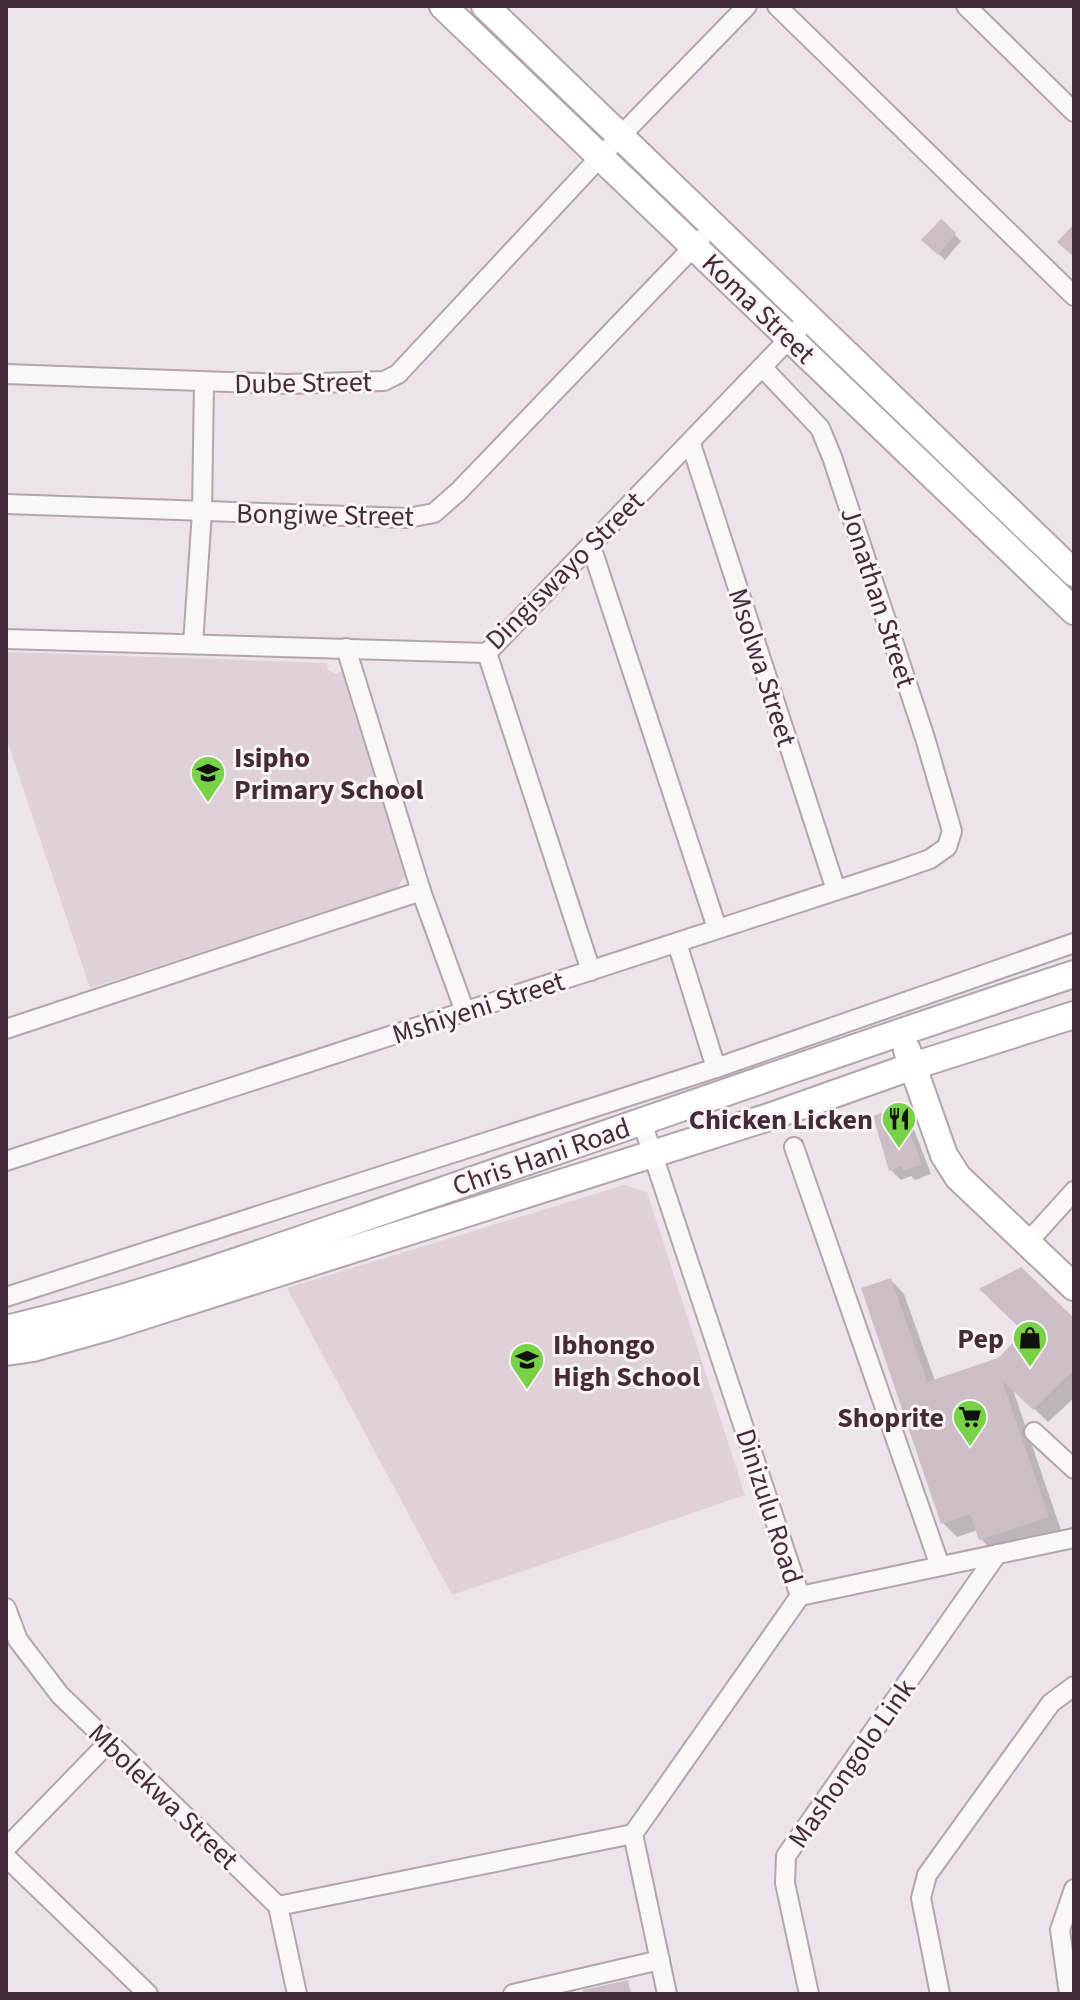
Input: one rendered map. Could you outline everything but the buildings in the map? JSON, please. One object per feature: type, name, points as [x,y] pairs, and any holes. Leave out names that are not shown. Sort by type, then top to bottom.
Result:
[{"type":"main road","name":"Koma Street","points":[[443,6],[1074,611]]},
{"type":"main road","name":"Koma Street","points":[[485,6],[1074,573]]},
{"type":"main road","name":"Chris Hani Road","points":[[6,1329],[100,1307],[1074,974]]},
{"type":"main road","name":"Chris Hani Road","points":[[6,1352],[33,1348],[652,1154],[1074,1015]]},
{"type":"main road","points":[[901,1031],[944,1155],[958,1177],[1074,1287]]},
{"type":"main road","points":[[6,1363],[33,1348]]},
{"type":"street","name":"Dube Street","points":[[6,374],[204,383],[384,381],[398,374],[601,156],[747,6]]},
{"type":"street","points":[[777,6],[1074,296]]},
{"type":"street","points":[[966,6],[1074,112]]},
{"type":"street","name":"Bongiwe Street","points":[[6,504],[408,518],[434,513],[452,498],[714,226]]},
{"type":"street","name":"Dingiswayo Street","points":[[6,639],[487,653],[809,318]]},
{"type":"street","name":"Jonathan Street","points":[[762,367],[820,428],[832,457],[925,738],[952,831],[947,847]]},
{"type":"street","points":[[193,644],[202,512],[204,383]]},
{"type":"street","name":"Msolwa Street","points":[[691,444],[836,890]]},
{"type":"street","points":[[591,546],[717,928]]},
{"type":"street","points":[[346,648],[421,891],[464,1009]]},
{"type":"street","points":[[487,653],[591,971]]},
{"type":"street","name":"Mshiyeni Street","points":[[6,1161],[930,859],[947,847]]},
{"type":"street","points":[[6,1029],[421,891]]},
{"type":"street","points":[[677,943],[716,1068]]},
{"type":"street","name":"Chris Hani Road","points":[[6,1297],[716,1068],[1074,943]]},
{"type":"street","name":"Dinizulu Road","points":[[633,1834],[800,1596],[642,1122]]},
{"type":"street","points":[[794,1147],[940,1566]]},
{"type":"street","points":[[1028,1242],[1074,1191]]},
{"type":"street","points":[[1034,1432],[1074,1469]]},
{"type":"street","points":[[800,1596],[1074,1538]]},
{"type":"street","name":"Mashongolo Link","points":[[809,1994],[787,1893],[783,1869],[786,1856],[997,1554]]},
{"type":"street","name":"Mbolekwa Street","points":[[6,1608],[18,1640],[40,1672],[108,1743],[278,1906]]},
{"type":"street","points":[[940,1994],[921,1898],[927,1875],[1051,1703],[1074,1686]]},
{"type":"street","points":[[6,1848],[108,1743]]},
{"type":"street","points":[[297,1994],[278,1906],[633,1834],[667,1994]]},
{"type":"street","points":[[6,1857],[148,1994]]},
{"type":"street","points":[[1069,1994],[1060,1930],[1074,1889]]},
{"type":"street","points":[[513,1994],[545,1990],[660,1960]]},
{"type":"shaded area","name":"Isipho Primary School","points":[[6,652],[327,663],[328,670],[336,674],[343,670],[409,870],[396,889],[90,988],[6,737]]},
{"type":"shaded area","name":"Ibhongo High School","points":[[624,1185],[647,1192],[745,1495],[452,1595],[287,1288]]},
{"type":"place","name":"Isipho Primary School","points":[[208,804]]},
{"type":"place","name":"Chicken Licken","points":[[899,1150]]},
{"type":"place","name":"Pep","points":[[1030,1369]]},
{"type":"place","name":"Ibhongo High School","points":[[527,1391]]},
{"type":"place","name":"Shoprite","points":[[970,1448]]}]
